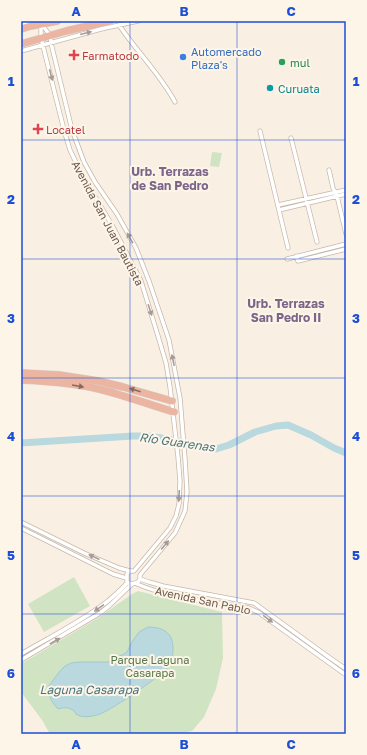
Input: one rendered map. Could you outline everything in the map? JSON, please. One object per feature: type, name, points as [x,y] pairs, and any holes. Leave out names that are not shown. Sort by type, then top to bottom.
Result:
[{"type":"highway","points":[[21,29],[30,24],[41,24],[57,21]]},
{"type":"highway","points":[[21,44],[42,41],[50,35],[110,21]]},
{"type":"highway","points":[[21,373],[59,375],[98,381],[172,402]]},
{"type":"highway","points":[[21,380],[40,380],[105,391],[174,412]]},
{"type":"street","points":[[21,51],[42,41],[51,43],[138,21]]},
{"type":"street","points":[[21,24],[30,24]]},
{"type":"street","points":[[41,24],[50,35]]},
{"type":"street","name":"Avenida San Juan Bautista","points":[[41,24],[42,41],[70,150],[81,173],[113,227],[141,280],[166,363],[170,387],[174,412],[180,481],[179,504],[176,516],[170,528],[132,571],[127,574],[131,582]]},
{"type":"street","points":[[119,25],[152,68],[175,102]]},
{"type":"street","name":"Avenida San Juan Bautista","points":[[21,654],[98,608],[131,582],[140,577],[175,533],[185,511],[186,502],[186,459],[181,407],[169,340],[136,248],[117,214],[95,182],[84,162],[72,130],[50,35]]},
{"type":"street","points":[[260,131],[288,248]]},
{"type":"street","points":[[291,138],[317,242]]},
{"type":"street","points":[[329,170],[346,234]]},
{"type":"street","points":[[279,210],[335,192],[346,190]]},
{"type":"street","points":[[278,205],[346,194]]},
{"type":"street","points":[[288,259],[346,244]]},
{"type":"street","points":[[296,256],[298,261],[346,249]]},
{"type":"street","points":[[304,254],[304,259]]},
{"type":"street","points":[[172,402],[181,407],[174,412]]},
{"type":"street","points":[[21,522],[84,553],[119,568],[137,572],[140,577]]},
{"type":"street","name":"Avenida San Pablo","points":[[21,528],[131,582],[177,596],[249,608],[258,612],[346,675]]},
{"type":"street","name":"Avenida San Pablo","points":[[140,577],[148,582],[254,603],[346,669]]},
{"type":"street","name":"Avenida San Juan Bautista","points":[[21,660],[100,613],[109,606],[131,582]]},
{"type":"street","points":[[258,612],[260,606]]},
{"type":"street","points":[[314,653],[316,648]]},
{"type":"green space","points":[[212,152],[222,153],[219,167],[210,166]]},
{"type":"green space","points":[[74,577],[90,606],[44,632],[28,604]]},
{"type":"green space","name":"Parque Laguna Casarapa","points":[[138,591],[222,612],[223,658],[216,689],[204,717],[192,731],[178,734],[50,734],[42,720],[21,692],[21,664],[98,618]]},
{"type":"water","name":"Laguna Casarapa","points":[[148,627],[163,630],[171,637],[173,647],[172,656],[170,665],[166,670],[115,706],[100,714],[85,717],[79,716],[69,708],[58,709],[56,707],[52,702],[48,687],[65,666],[71,663],[80,662],[108,662],[127,652],[139,632]]},
{"type":"waterway","name":"Río Guarenas","points":[[21,443],[149,436],[216,449],[229,445],[255,432],[276,426],[288,425],[346,453]]},
{"type":"place","name":"Farmatodo","points":[[74,55]]},
{"type":"place","name":"Automercado Plaza's","points":[[183,57]]},
{"type":"place","name":"mul","points":[[282,62]]},
{"type":"place","name":"Curuata","points":[[270,88]]},
{"type":"place","name":"Locatel","points":[[38,129]]},
{"type":"district","name":"Urb. Terrazas de San Pedro","points":[[170,178]]},
{"type":"district","name":"Urb. Terrazas San Pedro II","points":[[286,310]]}]
